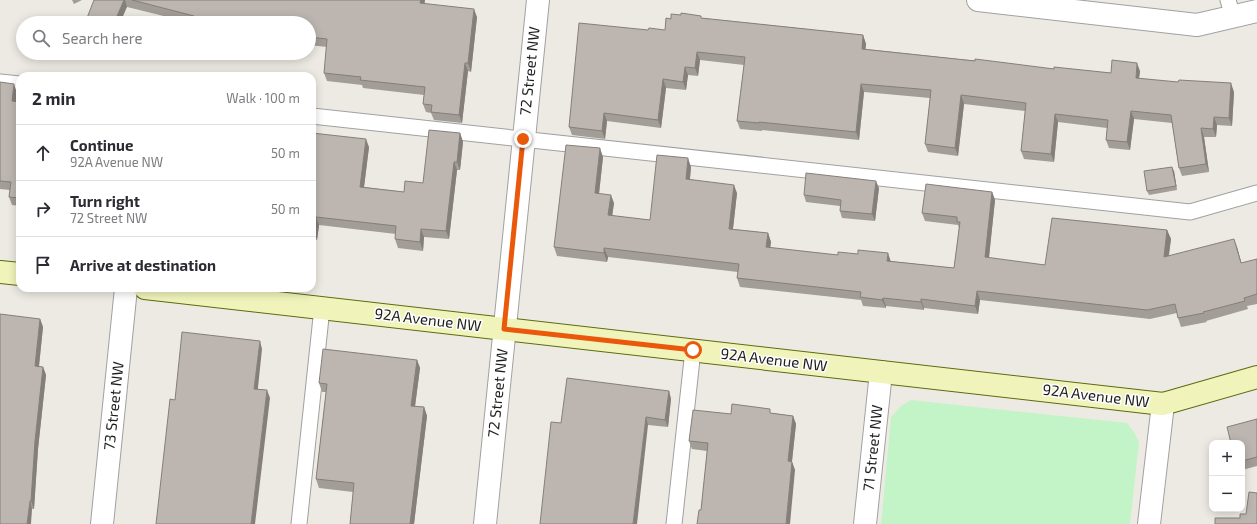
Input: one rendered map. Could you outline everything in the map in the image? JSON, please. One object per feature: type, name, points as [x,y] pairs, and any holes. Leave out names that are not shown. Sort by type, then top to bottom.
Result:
[{"type":"street","name":"72 Street NW","points":[[485,524],[538,0]]},
{"type":"street","points":[[978,0],[1197,25],[1231,8],[1257,11]]},
{"type":"street","points":[[0,272],[16,274]]},
{"type":"street","name":"73 Street NW","points":[[102,524],[126,292]]},
{"type":"street","name":"92A Avenue NW","points":[[180,292],[1163,404],[1257,377]]},
{"type":"street","name":"71 Street NW","points":[[865,524],[881,372]]},
{"type":"street","points":[[1149,524],[1163,404]]},
{"type":"lane","points":[[0,82],[16,84]]},
{"type":"lane","points":[[316,116],[1190,212],[1257,193]]},
{"type":"lane","points":[[299,524],[322,308]]},
{"type":"lane","points":[[674,524],[693,350]]},
{"type":"green space","points":[[911,400],[1127,423],[1139,442],[1130,524],[881,524],[891,417],[901,406]]},
{"type":"building","points":[[94,0],[124,0],[117,16],[88,16]]},
{"type":"building","points":[[132,0],[421,0],[420,3],[474,9],[468,63],[465,63],[459,115],[431,112],[432,105],[423,104],[425,87],[360,80],[361,77],[324,73],[327,39],[316,38],[316,16],[194,16]]},
{"type":"building","points":[[681,13],[701,16],[701,18],[863,35],[862,49],[975,61],[975,59],[1054,69],[1054,67],[1111,73],[1112,60],[1137,63],[1136,78],[1178,82],[1179,80],[1231,83],[1229,118],[1214,117],[1213,129],[1201,128],[1206,164],[1179,168],[1171,115],[1131,111],[1127,142],[1106,140],[1108,120],[1055,114],[1051,154],[1021,151],[1026,103],[961,95],[955,148],[925,144],[931,90],[861,84],[856,132],[737,121],[745,57],[697,52],[695,68],[685,67],[683,82],[663,79],[658,120],[604,113],[602,131],[569,127],[579,23],[648,30],[649,28],[665,30],[666,18],[671,19],[671,14],[681,15]]},
{"type":"building","points":[[0,82],[14,84],[12,101],[16,102],[16,198],[9,197],[11,182],[0,181]]},
{"type":"building","points":[[429,130],[460,133],[457,162],[454,162],[446,231],[421,229],[420,242],[395,239],[396,226],[316,217],[316,133],[366,139],[360,187],[404,192],[405,181],[423,183]]},
{"type":"building","points":[[566,145],[600,148],[595,193],[611,195],[608,215],[650,220],[657,155],[688,158],[686,179],[734,185],[729,229],[768,233],[766,247],[838,255],[838,252],[858,254],[858,250],[888,253],[887,261],[954,268],[960,222],[957,222],[957,217],[922,213],[926,184],[992,192],[985,257],[1045,265],[1052,218],[1167,230],[1164,257],[1234,239],[1241,263],[1257,259],[1257,294],[1244,298],[1245,301],[1203,312],[1204,313],[1178,318],[1175,304],[1147,310],[977,291],[975,306],[921,299],[921,302],[883,298],[882,300],[860,297],[861,292],[737,278],[739,264],[604,248],[604,253],[554,247]]},
{"type":"building","points":[[1172,167],[1176,186],[1147,191],[1144,171]]},
{"type":"building","points":[[806,173],[876,181],[872,214],[840,211],[841,200],[804,195]]},
{"type":"building","points":[[0,314],[40,319],[35,366],[43,367],[35,441],[31,501],[27,524],[0,524]]},
{"type":"building","points":[[182,332],[260,341],[254,389],[267,390],[251,524],[156,524],[170,399],[175,400]]},
{"type":"building","points":[[323,349],[417,360],[411,406],[424,407],[410,524],[350,524],[354,483],[316,479],[327,384],[319,383]]},
{"type":"building","points":[[567,378],[669,391],[665,420],[646,417],[633,524],[540,524],[551,422],[561,423]]},
{"type":"building","points":[[732,404],[770,409],[770,413],[793,416],[788,461],[792,462],[786,524],[697,524],[699,510],[701,510],[708,443],[689,441],[693,410],[731,414]]},
{"type":"building","points":[[1257,419],[1257,457],[1245,460],[1245,440],[1230,440],[1227,427]]},
{"type":"building","points":[[1249,492],[1257,493],[1257,524],[1215,524],[1215,518],[1240,518],[1240,514],[1246,514]]},
{"type":"route","points":[[523,139],[504,329],[693,350]]}]
